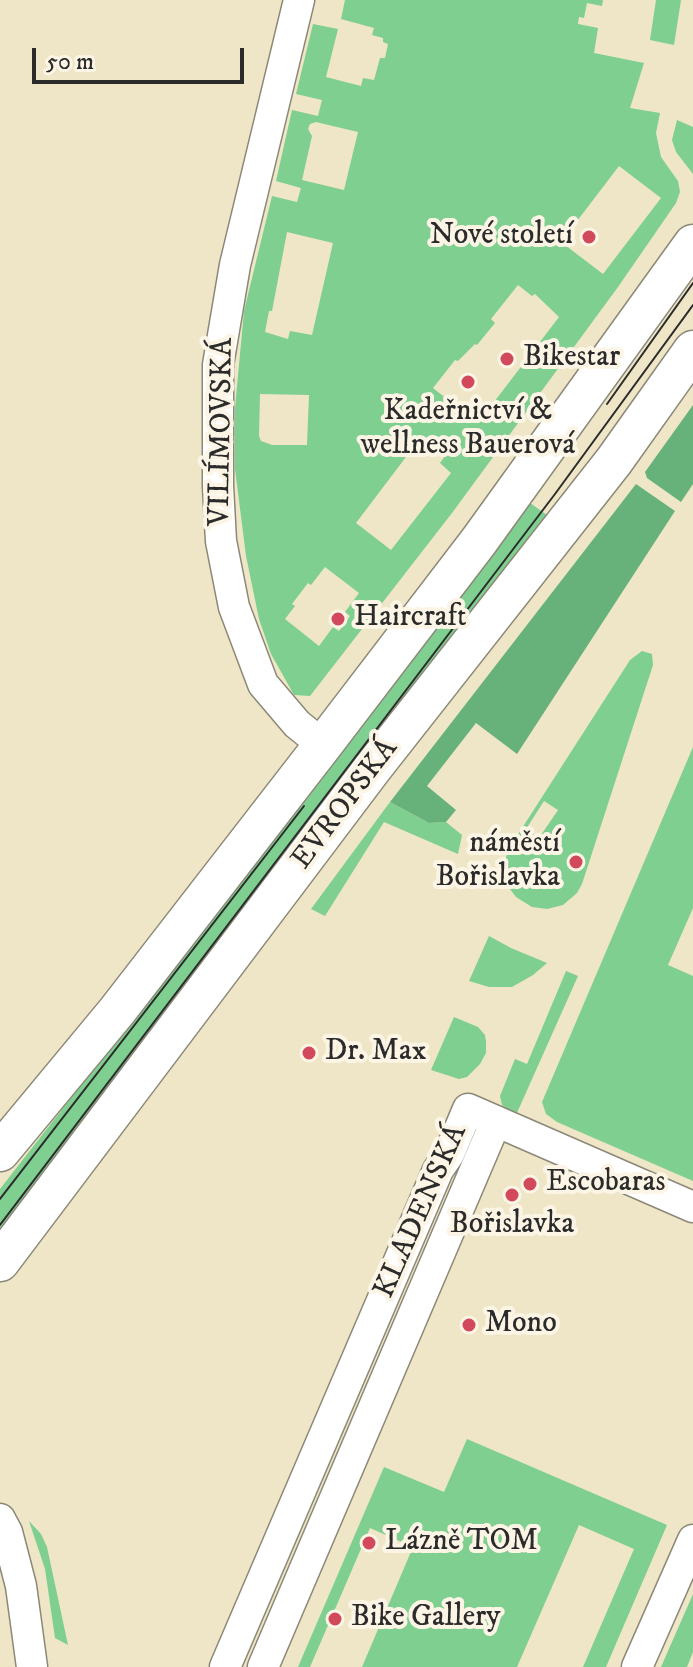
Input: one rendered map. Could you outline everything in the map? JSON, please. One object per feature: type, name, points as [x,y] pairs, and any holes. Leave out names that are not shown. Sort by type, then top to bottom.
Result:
[{"type":"main road","name":"EVROPSKÁ","points":[[0,1152],[117,1011],[479,541],[693,244]]},
{"type":"main road","name":"EVROPSKÁ","points":[[0,1262],[372,769],[614,461],[693,350]]},
{"type":"street","name":"VILÍMOVSKÁ","points":[[299,0],[235,265],[218,365],[218,486],[221,541],[234,607],[263,684],[297,724],[323,745]]},
{"type":"street","name":"KLADENSKÁ","points":[[225,1667],[438,1170],[449,1154],[468,1109],[496,1121],[263,1667]]},
{"type":"street","points":[[496,1121],[693,1207]]},
{"type":"street","points":[[0,1519],[7,1532],[21,1586],[32,1667]]},
{"type":"street","points":[[637,1667],[693,1540]]},
{"type":"green space","points":[[345,0],[603,0],[602,6],[587,3],[584,18],[579,17],[578,24],[598,28],[594,53],[644,63],[630,108],[660,113],[656,133],[661,157],[678,181],[680,192],[676,203],[618,287],[452,513],[310,696],[294,695],[271,654],[259,619],[246,556],[235,469],[235,408],[244,311],[272,196],[297,202],[301,188],[276,181],[292,110],[318,116],[322,100],[296,94],[313,24],[338,29],[326,77],[361,86],[363,78],[374,80],[380,58],[385,58],[388,44],[383,42],[383,38],[372,35],[374,28],[341,19]],"holes":[[[316,122],[358,132],[344,190],[302,180],[312,136],[308,129],[310,124]],[[619,166],[661,198],[603,274],[561,242]],[[287,232],[333,243],[312,335],[290,331],[288,339],[265,332],[269,311],[272,311]],[[518,285],[532,296],[535,294],[559,317],[478,423],[446,402],[447,399],[433,388],[455,360],[458,361],[477,345],[495,323],[491,319]],[[260,394],[309,395],[307,445],[272,445],[261,441]],[[415,445],[426,453],[432,446],[445,456],[440,463],[451,473],[391,550],[356,523]],[[325,567],[359,593],[345,612],[350,616],[339,631],[333,627],[319,646],[285,619],[308,583],[311,585]]]},
{"type":"green space","points":[[656,0],[681,0],[674,45],[650,40]]},
{"type":"green space","points":[[677,120],[693,127],[693,174],[676,152],[672,140]]},
{"type":"green space","points":[[693,405],[693,484],[681,502],[647,478],[645,472]]},
{"type":"green space","points":[[636,484],[675,511],[517,754],[476,723],[427,786],[456,810],[446,822],[429,823],[390,802]]},
{"type":"green space","points":[[526,500],[551,518],[0,1236],[0,1189]]},
{"type":"green space","points":[[642,651],[652,654],[653,665],[582,884],[563,905],[547,909],[532,907],[516,897],[506,884],[504,865],[508,850],[630,660]],"holes":[[[544,801],[558,810],[539,838],[526,829]]]},
{"type":"green space","points":[[693,747],[693,908],[668,965],[693,976],[693,1181],[557,1122],[546,1114],[542,1102]]},
{"type":"green space","points":[[390,802],[429,823],[446,822],[462,835],[458,854],[384,822],[325,916],[311,909]]},
{"type":"green space","points":[[489,936],[547,963],[512,987],[489,987],[469,981]]},
{"type":"green space","points":[[566,971],[578,976],[516,1115],[502,1105],[500,1096],[515,1059],[527,1064]]},
{"type":"green space","points":[[454,1017],[478,1027],[485,1035],[486,1042],[486,1053],[480,1064],[467,1077],[459,1079],[431,1070]]},
{"type":"green space","points":[[467,1439],[667,1525],[606,1667],[583,1667],[634,1549],[579,1525],[517,1667],[362,1667],[413,1547],[370,1528],[310,1667],[298,1667],[384,1467],[444,1492]]},
{"type":"green space","points":[[29,1521],[41,1534],[47,1547],[68,1645],[55,1638],[45,1569]]},
{"type":"green space","points":[[693,1594],[693,1652],[687,1667],[661,1667]]},
{"type":"tram line","points":[[607,404],[693,283]]},
{"type":"tram line","points":[[0,1225],[555,494],[693,305]]},
{"type":"tram line","points":[[0,1199],[304,806]]},
{"type":"place","name":"Nové století","points":[[589,237]]},
{"type":"place","name":"Bikestar","points":[[507,359]]},
{"type":"place","name":"Kadeřnictví & wellness Bauerová","points":[[468,382]]},
{"type":"place","name":"Haircraft","points":[[338,619]]},
{"type":"place","name":"náměstí Bořislavka","points":[[576,862]]},
{"type":"place","name":"Dr. Max","points":[[309,1053]]},
{"type":"place","name":"Escobaras","points":[[530,1184]]},
{"type":"place","name":"Bořislavka","points":[[512,1195]]},
{"type":"place","name":"Mono","points":[[469,1325]]},
{"type":"place","name":"Lázně TOM","points":[[369,1543]]},
{"type":"place","name":"Bike Gallery","points":[[335,1619]]}]
